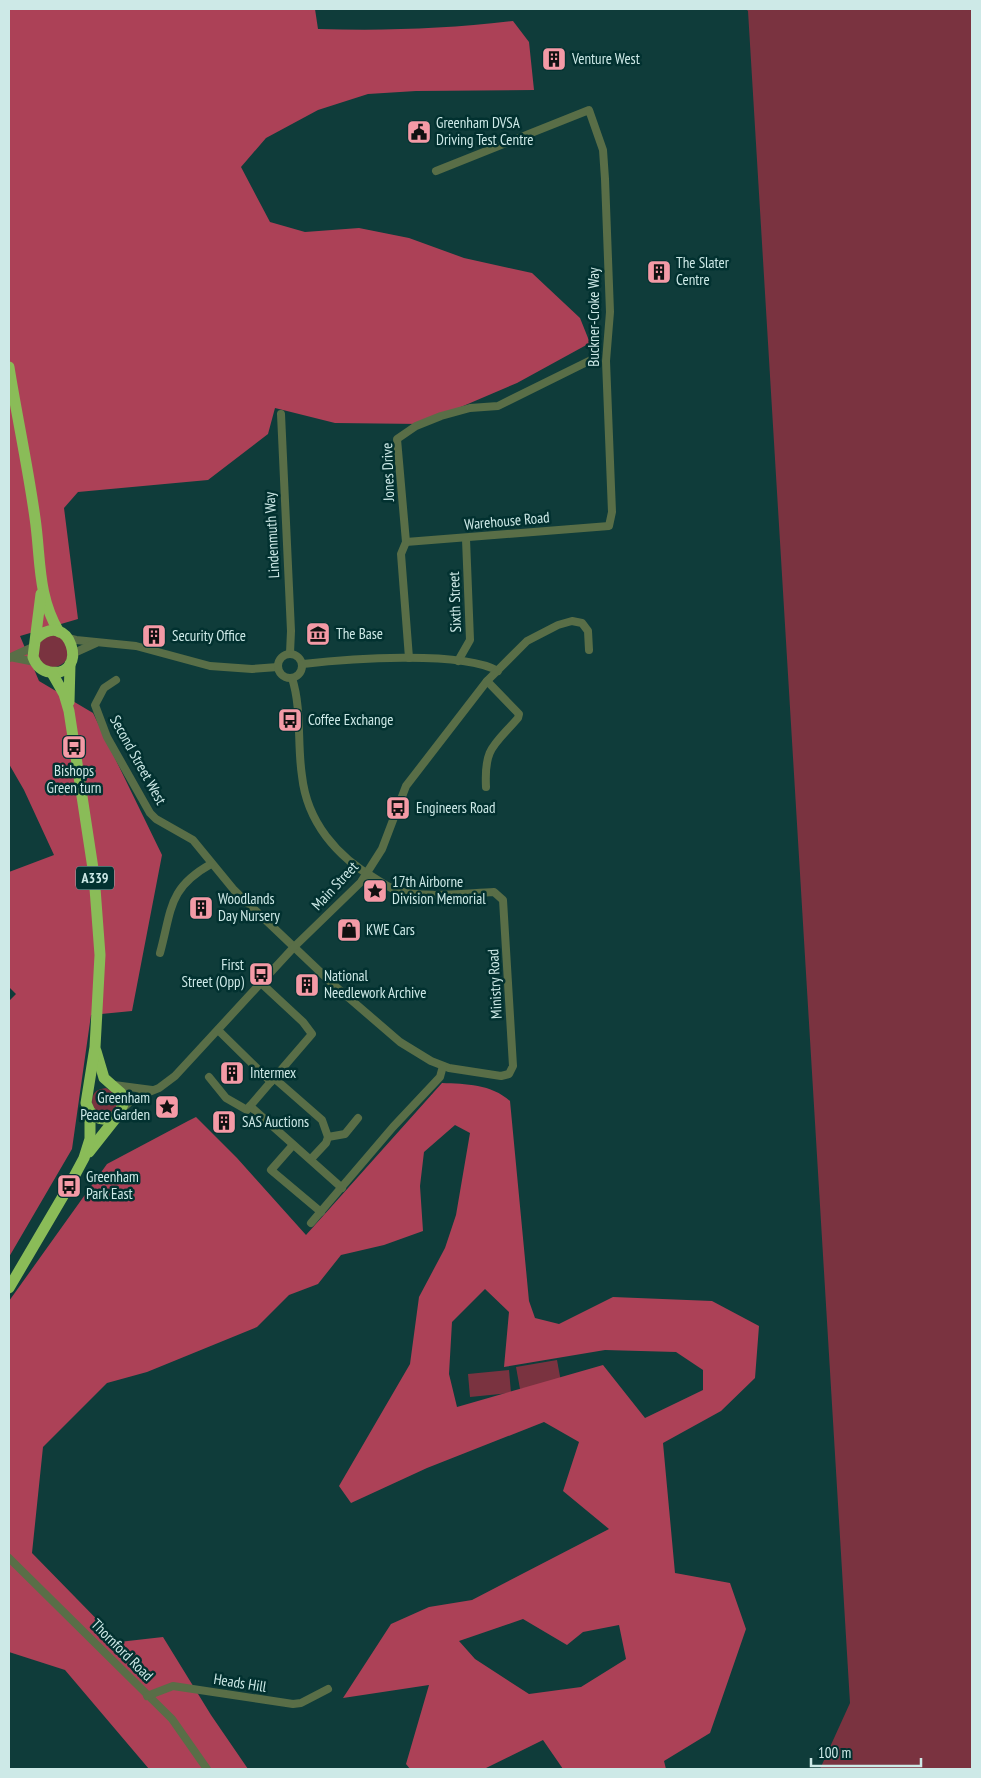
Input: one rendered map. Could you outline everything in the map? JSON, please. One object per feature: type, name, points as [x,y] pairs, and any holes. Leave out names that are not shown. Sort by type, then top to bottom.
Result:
[{"type":"highway","points":[[9,367],[35,516],[42,590],[48,613],[64,635],[72,658],[62,670],[52,672],[40,668],[35,662],[34,643],[42,590]]},
{"type":"highway","points":[[34,643],[45,632],[64,635]]},
{"type":"highway","name":"A339","points":[[69,711],[72,658]]},
{"type":"highway","name":"A339","points":[[52,672],[64,694],[69,711],[97,902],[100,971],[95,1047],[87,1097]]},
{"type":"highway","name":"A339","points":[[95,1047],[101,1071],[111,1084]]},
{"type":"highway","points":[[9,1288],[42,1234],[84,1158],[120,1112],[123,1098],[117,1088],[111,1084],[98,1084],[89,1092],[87,1097],[90,1112],[90,1140],[84,1158]]},
{"type":"highway","points":[[90,1112],[101,1120],[107,1120],[120,1112]]},
{"type":"street","name":"Buckner-Croke Way","points":[[436,171],[589,110],[603,150],[606,179],[610,310],[606,361],[612,512],[609,526]]},
{"type":"street","name":"Jones Drive","points":[[408,658],[401,554],[406,542],[397,438],[416,426],[461,410],[498,406],[595,358]]},
{"type":"street","name":"Lindenmuth Way","points":[[281,414],[292,630],[290,653]]},
{"type":"street","name":"Warehouse Road","points":[[406,542],[609,526]]},
{"type":"street","name":"Sixth Street","points":[[458,661],[470,640],[466,538]]},
{"type":"street","name":"Main Street","points":[[120,1112],[134,1098],[154,1090],[176,1076],[294,947],[345,900],[367,874],[382,849],[406,786],[488,681],[526,641],[558,625],[572,621],[582,623],[588,631],[589,650]]},
{"type":"street","points":[[64,635],[98,643],[136,646],[210,666],[252,670],[278,667]]},
{"type":"street","points":[[9,658],[34,643]]},
{"type":"street","points":[[72,658],[98,643]]},
{"type":"street","points":[[290,653],[300,658],[302,664],[301,672],[292,678],[284,676],[278,667],[283,656],[290,653]]},
{"type":"street","points":[[9,658],[35,662]]},
{"type":"street","points":[[302,664],[408,658],[458,661],[484,665],[498,671]]},
{"type":"street","points":[[292,678],[297,705],[301,775],[310,809],[329,840],[346,858],[367,874]]},
{"type":"street","name":"Second Street West","points":[[116,680],[104,688],[98,696],[95,705],[107,737],[150,813],[156,819],[193,840],[211,864],[253,910],[374,1021],[418,1054],[443,1066],[501,1076],[509,1074],[513,1066]]},
{"type":"street","points":[[486,787],[486,760],[491,749],[518,718],[519,714],[488,681]]},
{"type":"street","points":[[160,953],[175,897],[180,886],[211,864]]},
{"type":"street","name":"Ministry Road","points":[[367,874],[395,890],[410,893],[494,892],[503,900],[513,1066]]},
{"type":"street","points":[[208,1077],[226,1098],[247,1110],[312,1034],[303,1022],[262,983]]},
{"type":"street","points":[[218,1030],[272,1080],[322,1120],[328,1137],[326,1143],[311,1159]]},
{"type":"street","points":[[311,1223],[392,1127],[440,1077],[443,1066]]},
{"type":"street","points":[[111,1084],[154,1090]]},
{"type":"street","points":[[250,1106],[342,1188]]},
{"type":"street","points":[[328,1137],[345,1134],[358,1118]]},
{"type":"street","points":[[293,1145],[271,1170],[321,1212]]},
{"type":"street","name":"Thornford Road","points":[[9,1558],[172,1719],[207,1769]]},
{"type":"street","name":"Heads Hill","points":[[147,1696],[173,1686],[294,1704],[301,1703],[328,1689]]},
{"type":"shaded area","points":[[9,9],[315,9],[318,29],[416,29],[513,21],[529,42],[534,90],[416,91],[368,94],[318,110],[266,138],[241,167],[270,222],[305,232],[359,228],[409,238],[464,258],[532,273],[580,318],[590,343],[517,383],[421,424],[335,423],[275,408],[268,434],[208,480],[78,492],[64,508],[78,619],[20,636],[39,681],[93,713],[162,855],[132,1011],[91,1015],[72,1149],[9,1257],[9,1001],[16,994],[9,987],[9,872],[54,855],[24,790],[9,764]]},
{"type":"shaded area","points":[[746,9],[972,9],[972,1769],[820,1769],[850,1703],[748,11]]},
{"type":"shaded area","points":[[53,635],[64,640],[69,651],[64,662],[53,667],[42,662],[37,651],[42,640]]},
{"type":"shaded area","points":[[442,1083],[478,1086],[495,1091],[510,1101],[529,1301],[535,1318],[559,1324],[613,1297],[712,1301],[759,1326],[755,1378],[721,1411],[663,1443],[675,1573],[730,1583],[746,1629],[710,1733],[664,1761],[666,1769],[563,1769],[543,1740],[484,1769],[410,1769],[406,1764],[429,1685],[343,1698],[391,1624],[429,1607],[472,1600],[609,1529],[563,1491],[579,1442],[544,1422],[427,1468],[351,1503],[339,1486],[410,1364],[419,1297],[445,1248],[456,1215],[470,1133],[455,1125],[424,1152],[420,1186],[423,1231],[384,1245],[341,1255],[318,1284],[289,1295],[257,1327],[147,1372],[107,1383],[43,1447],[32,1553],[119,1642],[163,1637],[211,1715],[248,1769],[149,1769],[65,1670],[9,1652],[9,1301],[107,1164],[196,1117],[237,1158],[306,1235]],"holes":[[[485,1289],[509,1312],[504,1367],[605,1350],[676,1352],[703,1370],[703,1390],[645,1418],[603,1365],[457,1407],[449,1374],[452,1322]],[[523,1619],[567,1645],[583,1632],[619,1625],[626,1659],[581,1687],[529,1694],[475,1659],[459,1641]]]},
{"type":"shaded area","points":[[106,1088],[116,1094],[119,1106],[110,1116],[93,1111],[93,1095],[97,1091]]},
{"type":"shaded area","points":[[557,1360],[561,1382],[520,1389],[516,1367]]},
{"type":"shaded area","points":[[509,1370],[511,1393],[470,1397],[468,1374]]},
{"type":"place","name":"Venture West","points":[[554,59]]},
{"type":"place","name":"Greenham DVSA Driving Test Centre","points":[[419,132]]},
{"type":"place","name":"The Slater Centre","points":[[659,272]]},
{"type":"place","name":"The Base","points":[[318,634]]},
{"type":"place","name":"Security Office","points":[[154,636]]},
{"type":"place","name":"Coffee Exchange","points":[[290,720]]},
{"type":"place","name":"Bishops Green turn","points":[[74,747]]},
{"type":"place","name":"Engineers Road","points":[[398,808]]},
{"type":"place","name":"17th Airborne Division Memorial","points":[[375,891]]},
{"type":"place","name":"Woodlands Day Nursery","points":[[201,908]]},
{"type":"place","name":"KWE Cars","points":[[349,930]]},
{"type":"place","name":"First Street (Opp)","points":[[261,974]]},
{"type":"place","name":"National Needlework Archive","points":[[307,985]]},
{"type":"place","name":"Intermex","points":[[232,1073]]},
{"type":"place","name":"Greenham Peace Garden","points":[[167,1107]]},
{"type":"place","name":"SAS Auctions","points":[[224,1122]]},
{"type":"place","name":"Greenham Park East","points":[[69,1186]]}]
